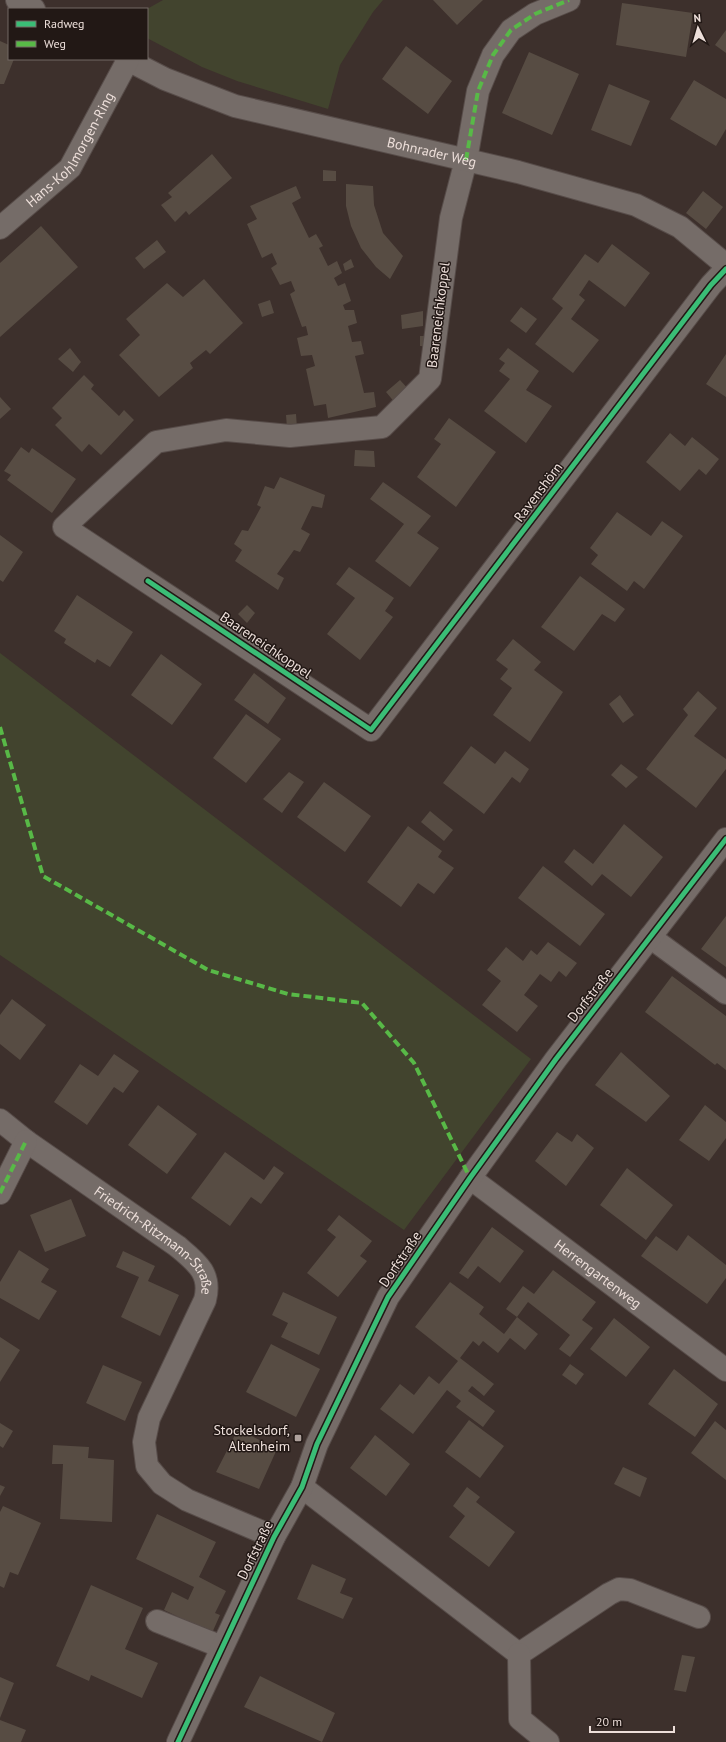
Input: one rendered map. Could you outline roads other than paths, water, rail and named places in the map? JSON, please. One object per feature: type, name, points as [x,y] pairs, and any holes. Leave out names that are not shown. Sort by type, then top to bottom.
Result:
[{"type":"street","points":[[17,0],[32,8]]},
{"type":"street","name":"Baareneichkoppel","points":[[371,730],[148,581],[64,527],[156,442],[226,430],[290,436],[382,427],[430,379],[451,218],[466,160],[478,91],[493,55],[511,30],[535,14],[569,0]]},
{"type":"street","name":"Hans-Kohlmorgen-Ring","points":[[0,228],[70,168],[126,60]]},
{"type":"street","name":"Bohnrader Weg","points":[[129,60],[165,79],[235,106],[518,172],[636,205],[680,227],[726,265]]},
{"type":"street","name":"Ravenshörn","points":[[371,730],[706,292],[726,269]]},
{"type":"street","name":"Dorfstraße","points":[[178,1742],[274,1537],[302,1487],[317,1444],[388,1297],[470,1178],[556,1059],[726,839]]},
{"type":"street","points":[[650,937],[726,994]]},
{"type":"street","name":"Friedrich-Ritzmann-Straße","points":[[0,1120],[26,1141],[177,1246],[198,1264],[206,1278],[206,1295],[149,1418],[144,1442],[147,1466],[162,1484],[187,1500],[274,1537]]},
{"type":"street","points":[[0,1193],[26,1141]]},
{"type":"street","name":"Herrengartenweg","points":[[470,1178],[726,1370]]},
{"type":"street","points":[[302,1487],[519,1654]]},
{"type":"street","points":[[519,1654],[609,1594],[619,1589],[630,1590],[699,1617]]},
{"type":"street","points":[[157,1621],[222,1647]]},
{"type":"street","points":[[519,1654],[520,1719],[548,1742]]},
{"type":"place","name":"Stockelsdorf, Altenheim","points":[[298,1438]]}]
